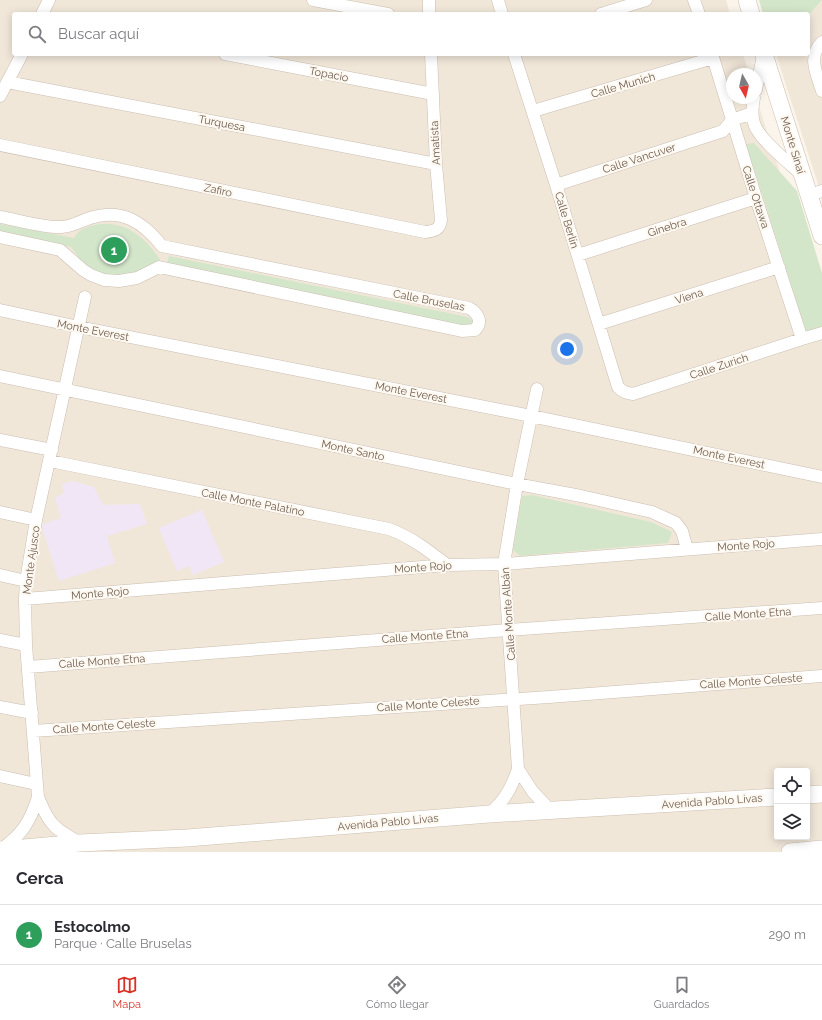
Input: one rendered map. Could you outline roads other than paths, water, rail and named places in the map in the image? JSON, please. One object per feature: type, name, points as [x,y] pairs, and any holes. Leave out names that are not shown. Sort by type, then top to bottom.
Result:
[{"type":"main road","points":[[747,0],[750,12]]},
{"type":"main road","name":"Monte Sinaí","points":[[765,56],[802,176],[815,193],[822,236]]},
{"type":"main road","points":[[810,795],[822,794]]},
{"type":"main road","name":"Avenida Pablo Livas","points":[[0,850],[80,843],[187,838],[489,814],[774,797]]},
{"type":"main road","points":[[790,852],[822,849]]},
{"type":"street","points":[[43,12],[49,0]]},
{"type":"street","points":[[313,0],[377,12]]},
{"type":"street","points":[[429,0],[430,12]]},
{"type":"street","points":[[498,0],[501,12]]},
{"type":"street","points":[[607,12],[646,0]]},
{"type":"street","points":[[694,0],[698,12]]},
{"type":"street","points":[[819,44],[814,56],[814,61],[822,91]]},
{"type":"street","points":[[0,96],[21,56]]},
{"type":"street","name":"Topacio","points":[[235,56],[433,94]]},
{"type":"street","name":"Amatista","points":[[431,56],[436,164],[441,220],[440,227],[436,230]]},
{"type":"street","name":"Calle Berlín","points":[[515,56],[618,387]]},
{"type":"street","name":"Calle Munich","points":[[533,111],[713,56]]},
{"type":"street","name":"Calle Ottawa","points":[[713,56],[756,198],[802,339]]},
{"type":"street","points":[[761,68],[764,56]]},
{"type":"street","name":"Turquesa","points":[[7,82],[436,164]]},
{"type":"street","points":[[753,104],[752,113],[756,129],[762,137],[802,176]]},
{"type":"street","points":[[732,120],[752,113]]},
{"type":"street","name":"Calle Vancuver","points":[[556,185],[722,131],[732,120]]},
{"type":"street","points":[[722,131],[737,135],[756,129]]},
{"type":"street","name":"Zafiro","points":[[0,145],[425,232],[436,230]]},
{"type":"street","name":"Ginebra","points":[[578,255],[756,198]]},
{"type":"street","points":[[0,217],[52,227],[61,227],[97,216],[119,215],[141,224],[162,246],[159,267],[146,274],[119,281],[104,280],[91,275],[60,250],[0,237]]},
{"type":"street","name":"Calle Bruselas","points":[[159,267],[462,331],[474,330],[478,326],[479,317],[469,308],[162,246]]},
{"type":"street","name":"Viena","points":[[599,324],[779,267]]},
{"type":"street","name":"Monte Ajusco","points":[[80,843],[54,827],[44,813],[38,797],[26,645],[25,599],[26,581],[36,520],[85,297]]},
{"type":"street","name":"Monte Everest","points":[[0,310],[79,327],[531,416],[822,477]]},
{"type":"street","name":"Calle Zurich","points":[[618,387],[624,392],[634,394],[822,333]]},
{"type":"street","name":"Monte Santo","points":[[0,376],[652,512],[676,523],[682,531],[687,549]]},
{"type":"street","name":"Calle Monte Albán","points":[[489,814],[504,800],[512,788],[518,769],[504,564],[517,484],[537,389]]},
{"type":"street","name":"Calle Monte Palatino","points":[[0,440],[51,456],[389,529],[419,543],[447,565]]},
{"type":"street","points":[[0,512],[36,520]]},
{"type":"street","name":"Monte Rojo","points":[[25,599],[447,565],[504,564],[822,539]]},
{"type":"street","points":[[0,575],[26,581]]},
{"type":"street","name":"Calle Monte Etna","points":[[28,667],[508,630],[822,608]]},
{"type":"street","points":[[0,640],[26,645]]},
{"type":"street","name":"Calle Monte Celeste","points":[[33,731],[514,699],[822,676]]},
{"type":"street","points":[[0,707],[32,713]]},
{"type":"street","name":"Calle Monte Albán","points":[[518,769],[533,792],[551,811]]},
{"type":"street","points":[[0,776],[36,784]]},
{"type":"street","name":"Monte Ajusco","points":[[0,850],[12,842],[26,826],[32,815],[38,797]]},
{"type":"place","name":"Estocolmo","points":[[114,250]]}]
